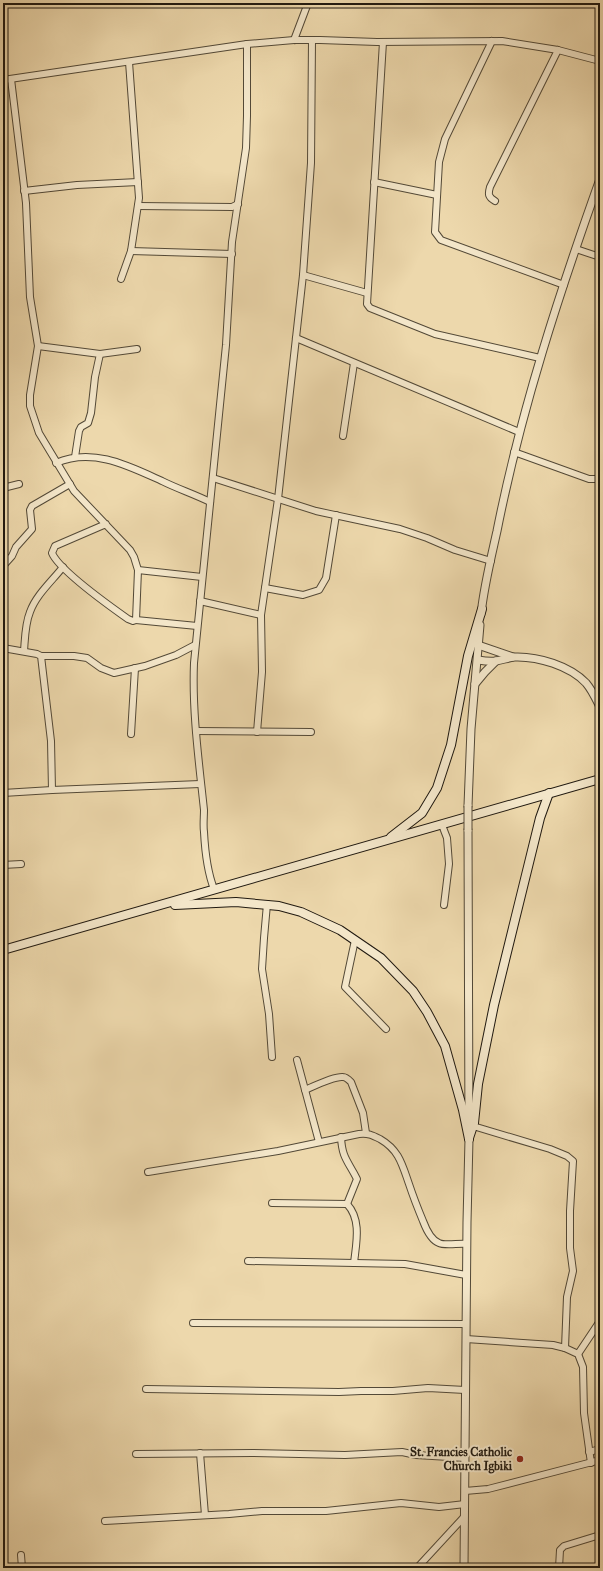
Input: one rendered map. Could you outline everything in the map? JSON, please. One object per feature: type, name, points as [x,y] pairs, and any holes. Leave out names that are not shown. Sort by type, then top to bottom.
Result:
[{"type":"main road","points":[[382,842],[422,813],[437,788],[451,744],[468,656],[482,609]]},
{"type":"main road","points":[[3,950],[600,779]]},
{"type":"main road","points":[[469,1139],[473,1126],[478,1084],[494,1005],[540,818],[548,793]]},
{"type":"main road","points":[[163,905],[236,902],[279,906],[300,912],[328,924],[381,958],[413,991],[427,1012],[444,1046],[461,1103],[469,1139]]},
{"type":"street","points":[[294,40],[308,3]]},
{"type":"street","points":[[3,80],[247,44],[294,40],[383,42],[502,41],[558,50],[600,61]]},
{"type":"street","points":[[257,732],[262,672],[261,615],[278,499],[304,275],[311,163],[312,40]]},
{"type":"street","points":[[492,41],[445,139],[439,162],[435,232],[441,240],[564,285]]},
{"type":"street","points":[[383,42],[367,304],[370,308],[434,334],[540,358]]},
{"type":"street","points":[[214,889],[209,878],[207,864],[204,811],[200,784],[193,688],[195,645],[226,345],[232,254],[246,148],[247,44]]},
{"type":"street","points":[[495,201],[489,198],[488,195],[490,187],[558,50]]},
{"type":"street","points":[[121,279],[131,251],[138,206],[138,182],[129,62]]},
{"type":"street","points":[[11,79],[24,191],[32,319],[38,346],[30,395],[30,406],[39,433],[70,484],[83,502],[106,524],[130,550],[134,557],[138,570],[136,620]]},
{"type":"street","points":[[464,1568],[466,1244],[469,1139],[468,806],[471,729],[478,660],[478,645],[482,609],[491,561],[506,486],[519,432],[540,358],[600,179]]},
{"type":"street","points":[[24,191],[77,185],[138,182]]},
{"type":"street","points":[[374,182],[437,196]]},
{"type":"street","points":[[138,206],[197,205],[232,207],[238,204]]},
{"type":"street","points":[[576,249],[600,257]]},
{"type":"street","points":[[131,251],[232,254]]},
{"type":"street","points":[[304,275],[367,293]]},
{"type":"street","points":[[296,338],[519,432]]},
{"type":"street","points":[[38,346],[100,354],[137,349]]},
{"type":"street","points":[[75,457],[79,431],[81,427],[88,422],[92,413],[95,377],[100,354]]},
{"type":"street","points":[[343,436],[354,363]]},
{"type":"street","points":[[514,452],[588,479],[597,479],[600,474]]},
{"type":"street","points":[[56,463],[75,457],[84,456],[112,460],[210,502]]},
{"type":"street","points":[[213,478],[316,511],[336,514],[400,529],[427,538],[455,550],[491,561]]},
{"type":"street","points":[[3,488],[18,484]]},
{"type":"street","points":[[3,566],[12,556],[16,547],[32,529],[30,510],[32,506],[70,484]]},
{"type":"street","points":[[265,588],[303,595],[318,590],[326,578],[336,514]]},
{"type":"street","points":[[106,524],[55,546],[52,553],[54,559],[128,619],[197,626]]},
{"type":"street","points":[[24,651],[29,612],[37,599],[63,567]]},
{"type":"street","points":[[138,570],[202,577]]},
{"type":"street","points":[[200,601],[261,615]]},
{"type":"street","points":[[3,648],[39,654],[41,656],[74,656],[87,658],[101,668],[114,673],[176,655],[195,645]]},
{"type":"street","points":[[478,645],[513,657],[540,660],[557,664],[572,672],[586,683],[594,694],[600,707]]},
{"type":"street","points":[[41,656],[44,696],[49,726],[52,790]]},
{"type":"street","points":[[478,660],[496,661],[513,657]]},
{"type":"street","points":[[475,684],[496,661]]},
{"type":"street","points":[[131,734],[135,668]]},
{"type":"street","points":[[196,731],[311,732]]},
{"type":"street","points":[[3,793],[200,784]]},
{"type":"street","points":[[442,825],[448,838],[449,864],[444,905]]},
{"type":"street","points":[[3,865],[21,864]]},
{"type":"street","points":[[267,904],[262,968],[269,1014],[272,1057]]},
{"type":"street","points":[[355,940],[345,987],[386,1029]]},
{"type":"street","points":[[297,1060],[319,1142]]},
{"type":"street","points":[[305,1090],[337,1077],[347,1078],[351,1082],[364,1113],[366,1133]]},
{"type":"street","points":[[473,1126],[550,1149],[573,1161],[570,1211],[570,1248],[573,1271],[568,1297],[565,1348]]},
{"type":"street","points":[[148,1172],[278,1151],[341,1137],[366,1133],[372,1134],[387,1143],[398,1156],[403,1165],[425,1226],[432,1238],[442,1244],[466,1244]]},
{"type":"street","points":[[341,1137],[344,1158],[357,1179],[347,1204]]},
{"type":"street","points":[[272,1203],[347,1204]]},
{"type":"street","points":[[347,1204],[350,1207],[358,1229],[354,1263]]},
{"type":"street","points":[[248,1261],[405,1264],[466,1275]]},
{"type":"street","points":[[578,1354],[600,1321]]},
{"type":"street","points":[[193,1323],[466,1324]]},
{"type":"street","points":[[466,1339],[552,1345],[565,1348],[578,1354],[583,1367],[584,1413],[591,1463]]},
{"type":"street","points":[[146,1389],[339,1392],[361,1390],[393,1391],[428,1388],[465,1390]]},
{"type":"street","points":[[589,1452],[600,1449]]},
{"type":"street","points":[[136,1454],[200,1453],[345,1455],[402,1452],[416,1455],[465,1458]]},
{"type":"street","points":[[200,1453],[205,1515]]},
{"type":"street","points":[[465,1491],[488,1489],[600,1460]]},
{"type":"street","points":[[105,1520],[270,1511],[326,1511],[401,1503],[439,1507],[465,1504]]},
{"type":"street","points":[[417,1568],[464,1517]]},
{"type":"street","points":[[559,1568],[560,1550],[564,1546],[600,1535]]},
{"type":"street","points":[[21,1554],[22,1568]]},
{"type":"place","name":"St. Francies Catholic Church Igbiki","points":[[520,1459]]}]
